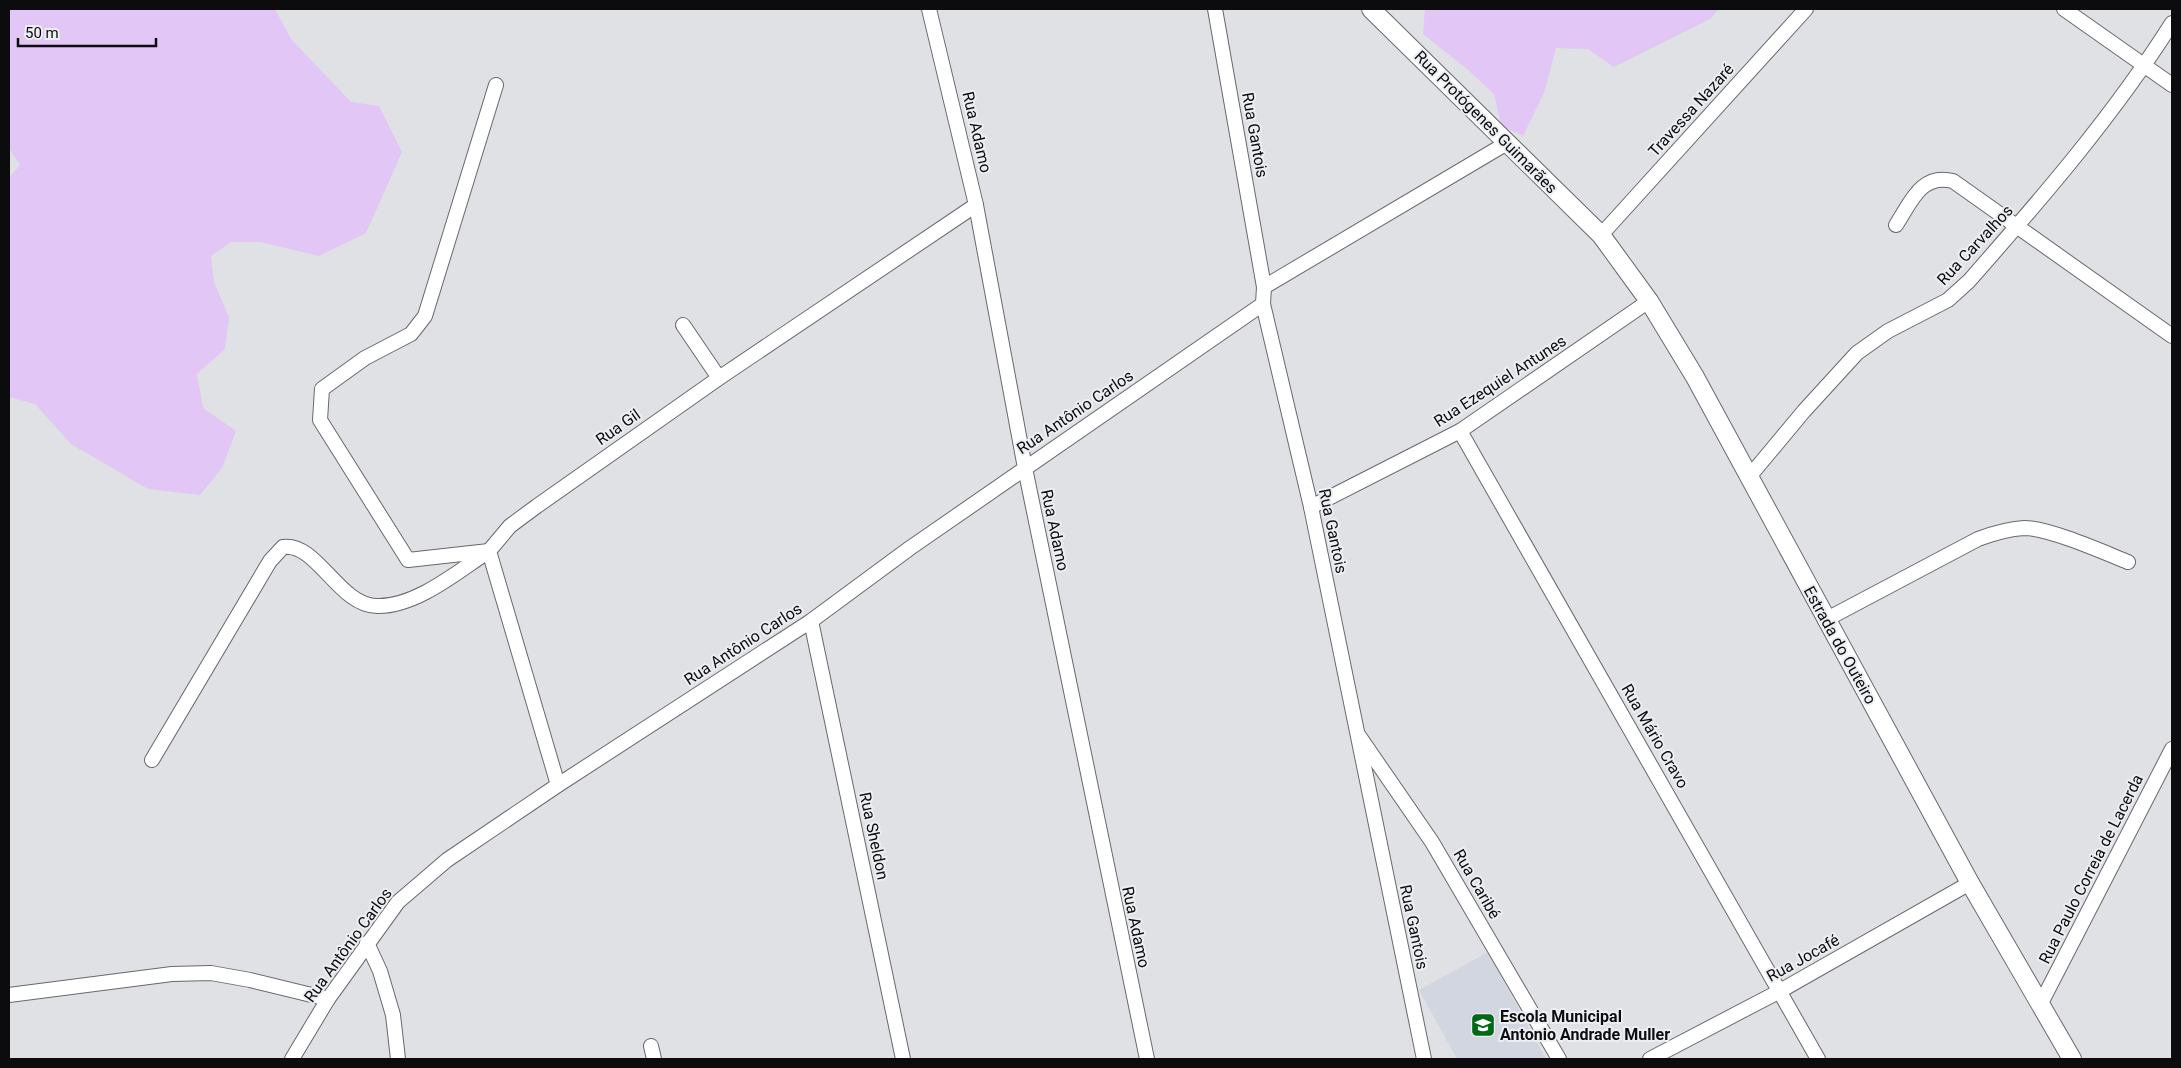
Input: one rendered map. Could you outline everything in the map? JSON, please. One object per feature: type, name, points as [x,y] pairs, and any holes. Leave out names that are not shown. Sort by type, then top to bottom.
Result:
[{"type":"street","name":"Rua Adamo","points":[[928,9],[976,205],[1025,468],[1147,1059]]},
{"type":"street","name":"Rua Gantois","points":[[1215,9],[1264,287],[1263,304],[1311,507],[1424,1059]]},
{"type":"street","name":"Rua Protógenes Guimarães","points":[[1371,9],[1601,235]]},
{"type":"street","name":"Travessa Nazaré","points":[[1601,235],[1806,9]]},
{"type":"street","points":[[2064,9],[2172,85]]},
{"type":"street","name":"Rua Carvalhos","points":[[1749,477],[1804,411],[1857,353],[1888,331],[1948,300],[1970,281],[2081,152],[2145,66],[2172,23]]},
{"type":"street","points":[[496,84],[425,316],[411,334],[365,358],[322,389],[320,420],[408,560],[489,551],[558,785]]},
{"type":"street","points":[[1264,287],[1506,143]]},
{"type":"street","points":[[1896,225],[1919,190],[1930,181],[1942,178],[1953,181],[2172,336]]},
{"type":"street","name":"Rua Gil","points":[[152,760],[270,561],[283,547],[296,548],[307,554],[335,583],[358,600],[377,606],[406,600],[432,590],[489,551],[510,526],[537,506],[719,378],[976,205]]},
{"type":"street","name":"Estrada do Outeiro","points":[[1601,235],[1649,302],[1694,377],[1970,883],[2072,1059]]},
{"type":"street","name":"Rua Ezequiel Antunes","points":[[1311,507],[1460,431],[1649,302]]},
{"type":"street","name":"Rua Antônio Carlos","points":[[292,1059],[328,999],[398,902],[447,860],[558,785],[811,621],[910,548],[1263,304]]},
{"type":"street","points":[[683,325],[719,378]]},
{"type":"street","name":"Rua Mário Cravo","points":[[1460,431],[1818,1059]]},
{"type":"street","points":[[1825,620],[1978,538],[1999,530],[2026,528],[2049,534],[2128,562]]},
{"type":"street","name":"Rua Sheldon","points":[[811,621],[903,1059]]},
{"type":"street","name":"Rua Caribé","points":[[1356,731],[1432,842],[1559,1059]]},
{"type":"street","name":"Rua Paulo Correia de Lacerda","points":[[2040,1006],[2172,749]]},
{"type":"street","name":"Rua Jocafé","points":[[1650,1059],[1780,991],[1970,883]]},
{"type":"street","points":[[367,943],[380,971],[393,1015],[398,1059]]},
{"type":"street","points":[[9,995],[172,974],[211,973],[250,980],[328,999]]},
{"type":"shaded area","points":[[9,9],[275,9],[291,39],[351,102],[379,106],[402,152],[366,233],[319,256],[260,242],[231,242],[211,256],[214,282],[229,317],[225,349],[197,374],[203,408],[236,431],[222,468],[200,495],[148,489],[71,444],[35,404],[9,397],[9,178],[20,165],[9,148]]},
{"type":"shaded area","points":[[1425,9],[1719,9],[1710,19],[1614,67],[1588,49],[1556,48],[1544,93],[1523,136],[1501,125],[1494,94],[1467,69],[1423,34]]},
{"type":"shaded area","name":"Escola Municipal Antonio Andrade Muller","points":[[1488,952],[1546,1059],[1457,1059],[1419,990]]},
{"type":"place","name":"Escola Municipal Antonio Andrade Muller","points":[[1483,1025]]}]
